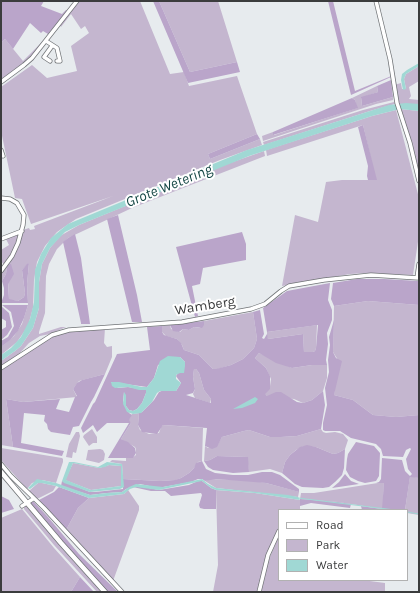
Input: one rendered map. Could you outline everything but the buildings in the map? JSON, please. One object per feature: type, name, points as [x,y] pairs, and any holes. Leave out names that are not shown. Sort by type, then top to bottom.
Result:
[{"type":"main road","points":[[1,472],[60,543],[105,592]]},
{"type":"street","points":[[1,82],[29,61],[77,1]]},
{"type":"street","points":[[376,1],[390,59],[396,103],[410,143],[419,181]]},
{"type":"street","points":[[46,41],[57,48],[60,61],[57,62]]},
{"type":"street","points":[[50,61],[44,57],[52,46]]},
{"type":"street","points":[[1,150],[3,156]]},
{"type":"street","points":[[1,198],[10,199],[17,203],[24,215],[22,231],[12,256],[1,271]]},
{"type":"street","points":[[1,239],[22,231]]},
{"type":"street","points":[[417,278],[419,264]]},
{"type":"street","name":"Wamberg","points":[[1,368],[52,335],[69,330],[182,322],[243,311],[265,304],[289,286],[324,280],[371,275],[417,278]]},
{"type":"street","points":[[1,464],[10,476],[44,508],[122,592]]},
{"type":"street","points":[[22,506],[33,499]]},
{"type":"street","points":[[259,592],[268,555],[278,533]]},
{"type":"green space","points":[[78,1],[140,1],[170,74],[184,72],[189,86],[237,76],[257,134],[208,154],[210,159],[260,139],[262,145],[220,160],[76,219],[57,232],[45,246],[37,262],[34,280],[33,308],[28,326],[17,342],[1,355],[1,347],[14,336],[22,324],[28,305],[27,284],[29,263],[22,270],[25,293],[24,297],[18,301],[9,300],[7,265],[23,230],[29,228],[30,230],[35,229],[34,226],[113,196],[31,224],[22,199],[15,198],[1,131],[1,87],[32,65],[47,78],[77,71],[71,46],[89,33],[85,26],[81,29],[71,14],[61,27],[60,25]]},
{"type":"green space","points":[[159,1],[218,1],[237,62],[190,72]]},
{"type":"green space","points":[[5,39],[23,61],[41,43],[42,44],[31,57],[1,81],[1,43]]},
{"type":"green space","points":[[419,66],[419,81],[409,87],[411,96],[409,99],[419,100],[419,104],[398,104],[394,85],[401,83],[402,89],[406,89],[404,79],[406,74]]},
{"type":"green space","points":[[377,86],[378,92],[361,98],[362,106],[393,97],[393,100],[376,104],[263,141],[262,136],[273,132],[274,135],[357,108],[355,100],[352,98]]},
{"type":"green space","points":[[394,102],[395,104],[264,145],[263,142],[363,110]]},
{"type":"green space","points":[[400,109],[419,111],[419,164],[416,165]]},
{"type":"green space","points":[[396,110],[419,198],[419,235],[413,275],[367,273],[350,274],[282,286],[295,215],[318,222],[326,182],[342,180],[376,180],[363,125],[267,156],[266,150],[372,116]]},
{"type":"green space","points":[[264,151],[265,156],[132,208],[68,238],[57,249],[49,264],[46,276],[45,313],[39,334],[61,327],[66,327],[50,334],[40,336],[29,343],[19,354],[1,366],[1,361],[21,346],[33,328],[39,308],[39,282],[42,264],[50,248],[60,236],[79,225],[227,164]]},
{"type":"green space","points":[[20,233],[13,251],[4,265],[1,261],[1,250],[9,245],[6,239]]},
{"type":"green space","points":[[7,265],[6,274],[2,281],[2,285],[1,273]]},
{"type":"green space","points":[[368,301],[419,305],[419,415],[396,417],[373,415],[353,400],[334,395],[338,360],[333,352],[334,306]]},
{"type":"green space","points":[[253,312],[257,339],[254,348],[243,359],[218,369],[213,369],[199,355],[184,350],[177,339],[166,336],[162,332],[162,326],[170,325],[171,329],[180,332],[183,329],[189,330],[194,327],[200,328],[204,321]]},
{"type":"green space","points":[[317,325],[316,348],[313,352],[304,352],[303,334],[268,339],[267,337],[267,332]]},
{"type":"green space","points":[[105,328],[104,343],[107,347],[112,346],[112,357],[105,374],[79,381],[73,389],[77,397],[23,402],[6,399],[13,447],[1,445],[1,369],[53,336],[67,331]]},
{"type":"green space","points":[[259,353],[292,368],[312,365],[327,365],[327,378],[323,391],[312,400],[303,403],[294,399],[267,396],[264,394],[270,386],[271,379],[266,368],[255,358]]},
{"type":"green space","points":[[194,369],[196,369],[199,373],[204,390],[211,399],[210,403],[195,398],[193,394],[195,389],[193,377]]},
{"type":"green space","points":[[139,413],[138,425],[140,430],[149,434],[159,433],[163,425],[203,428],[202,461],[198,462],[189,473],[176,480],[160,481],[123,479],[122,464],[110,462],[112,460],[126,461],[126,458],[132,458],[136,455],[135,447],[121,439],[131,423],[128,421],[132,414]]},
{"type":"green space","points":[[92,429],[97,437],[97,443],[93,443],[89,446],[83,437]]},
{"type":"green space","points":[[321,429],[326,433],[335,432],[343,434],[348,440],[345,449],[333,454],[316,447],[304,446],[290,455],[285,462],[282,473],[270,469],[249,472],[247,457],[217,456],[210,460],[204,461],[205,446],[208,448],[218,444],[222,437],[249,430],[270,437],[297,436]]},
{"type":"green space","points":[[76,432],[79,432],[80,436],[76,453],[73,452],[72,458],[66,457],[69,444]]},
{"type":"green space","points":[[1,448],[62,458],[63,462],[56,483],[42,480],[32,483],[27,489],[1,460]]},
{"type":"green space","points":[[88,450],[103,450],[105,454],[104,460],[99,463],[86,460]]},
{"type":"green space","points":[[73,463],[99,468],[109,465],[121,466],[121,486],[91,490],[65,480]]},
{"type":"green space","points":[[410,476],[419,478],[419,515],[408,513],[408,509],[405,509]]},
{"type":"green space","points":[[210,479],[248,480],[266,483],[299,492],[298,497],[216,488],[205,481]]},
{"type":"green space","points":[[384,482],[383,509],[338,502],[300,499],[301,493],[314,493]]},
{"type":"green space","points":[[38,483],[56,486],[53,491],[37,499],[29,491]]},
{"type":"green space","points":[[128,490],[139,506],[139,510],[113,581],[66,530],[78,508],[89,498],[124,494]]},
{"type":"green space","points":[[216,490],[255,493],[300,500],[300,509],[278,509],[278,533],[265,562],[257,592],[213,592],[218,565]]},
{"type":"green space","points":[[24,506],[26,506],[102,592],[97,592],[54,545],[24,509]]},
{"type":"green space","points":[[22,509],[80,577],[71,592],[1,592],[1,518]]},
{"type":"green space","points":[[278,538],[278,581],[370,581],[385,583],[385,592],[260,592],[269,559]]},
{"type":"shaded area","points":[[1,1],[44,1],[41,6],[62,14],[66,10],[67,11],[48,34],[43,31],[41,33],[30,23],[13,49],[5,39],[1,43]]},
{"type":"shaded area","points":[[153,1],[159,1],[190,72],[237,62],[240,72],[188,83]]},
{"type":"shaded area","points":[[328,1],[333,1],[355,91],[391,77],[351,95]]},
{"type":"shaded area","points":[[391,80],[393,97],[362,106],[361,97],[378,92],[377,86]]},
{"type":"shaded area","points":[[352,98],[355,100],[358,108],[273,135],[273,132]]},
{"type":"shaded area","points":[[363,125],[377,180],[368,180],[368,166],[358,127]]},
{"type":"shaded area","points":[[257,134],[260,139],[210,159],[208,154]]},
{"type":"shaded area","points":[[118,215],[142,322],[132,322],[107,219]]},
{"type":"shaded area","points":[[242,232],[246,244],[246,260],[203,268],[200,284],[192,286],[198,316],[195,317],[176,247]]},
{"type":"shaded area","points":[[75,234],[81,258],[90,324],[81,324],[63,242]]},
{"type":"shaded area","points":[[29,263],[27,284],[28,303],[1,303],[4,295],[2,281],[6,274],[7,265],[11,264],[14,274],[8,284],[9,299],[18,301],[24,297],[25,293],[22,270]]},
{"type":"shaded area","points":[[357,279],[419,281],[419,305],[368,301],[334,306],[331,299],[333,283]]},
{"type":"shaded area","points":[[330,283],[328,300],[332,310],[332,320],[327,333],[327,365],[312,365],[292,368],[276,363],[259,353],[255,358],[266,368],[270,376],[270,389],[265,394],[267,396],[276,392],[281,392],[297,402],[303,403],[312,400],[323,391],[325,405],[321,429],[297,436],[281,437],[270,437],[249,430],[222,437],[217,447],[212,449],[205,446],[207,428],[163,425],[157,434],[142,432],[138,425],[139,413],[142,412],[154,400],[159,392],[164,390],[176,391],[181,383],[176,376],[178,373],[183,373],[185,362],[180,357],[158,365],[154,378],[147,387],[111,382],[118,388],[128,387],[146,390],[142,403],[133,411],[129,410],[126,406],[124,392],[123,401],[129,413],[132,415],[129,420],[131,423],[121,439],[128,442],[135,448],[136,453],[133,458],[108,458],[129,423],[107,423],[97,432],[93,425],[83,433],[81,428],[95,402],[117,354],[150,350],[147,327],[162,326],[162,332],[164,335],[177,339],[181,343],[184,350],[199,355],[213,369],[216,369],[231,365],[243,359],[254,348],[257,339],[253,312],[260,310],[264,334],[262,338],[264,339],[267,334],[268,339],[303,334],[304,352],[315,351],[318,325],[267,332],[263,308],[287,291]],"holes":[[[194,369],[196,369],[199,373],[204,390],[211,399],[211,403],[186,395],[193,393],[195,389],[193,377]]]},
{"type":"shaded area","points":[[2,305],[28,305],[18,331],[1,347],[1,341],[8,337],[14,326],[11,312]]},
{"type":"shaded area","points":[[1,306],[9,313],[12,327],[7,335],[1,340],[1,330],[6,327],[6,321],[1,318]]},
{"type":"shaded area","points":[[334,320],[333,352],[336,358],[342,361],[334,395],[353,400],[373,415],[396,417],[419,415],[419,478],[410,477],[405,509],[382,509],[384,483],[376,483],[381,479],[382,458],[402,460],[405,471],[410,476],[412,474],[408,469],[406,459],[411,449],[410,448],[406,450],[403,457],[383,456],[381,449],[376,444],[351,438],[340,431],[323,430],[327,405],[325,388],[329,372],[329,337]]},
{"type":"shaded area","points":[[204,321],[202,328],[194,327],[189,330],[183,329],[179,332],[173,331],[170,325]]},
{"type":"shaded area","points":[[105,374],[79,426],[73,427],[70,435],[51,432],[44,421],[45,415],[24,413],[21,443],[64,451],[62,456],[13,447],[6,399],[23,402],[60,399],[56,409],[69,412],[75,397],[77,396],[73,389],[77,383],[82,380]]},
{"type":"shaded area","points":[[356,442],[374,446],[380,453],[379,476],[376,481],[365,483],[358,481],[350,477],[346,470],[348,454]]},
{"type":"shaded area","points":[[307,445],[333,454],[345,449],[342,475],[329,487],[302,487],[295,484],[282,473],[285,462],[290,455],[300,447]]},
{"type":"shaded area","points":[[217,456],[248,457],[249,472],[233,473],[213,470],[208,467],[204,461],[210,460]]},
{"type":"shaded area","points":[[202,461],[206,469],[215,473],[248,475],[262,472],[272,472],[280,475],[299,489],[299,492],[266,483],[216,479],[205,481],[198,479],[191,482],[163,487],[140,484],[122,492],[90,495],[61,486],[62,481],[90,492],[95,492],[123,489],[123,479],[160,481],[175,480],[189,473],[194,468],[196,463]]},
{"type":"shaded area","points":[[345,474],[351,481],[359,484],[332,488],[339,482]]},
{"type":"shaded area","points":[[202,481],[216,490],[216,509],[200,508],[201,493],[171,496],[165,491],[151,491],[133,487],[139,486],[159,490],[189,485]]},
{"type":"shaded area","points":[[59,487],[89,498],[78,508],[66,530],[39,500],[54,492]]},
{"type":"shaded area","points":[[1,496],[9,500],[14,509],[1,513]]},
{"type":"shaded area","points":[[300,499],[351,504],[350,508],[311,503],[300,506]]},
{"type":"shaded area","points":[[33,501],[79,554],[118,592],[106,592],[30,503]]},
{"type":"shaded area","points":[[361,506],[382,509],[362,509]]},
{"type":"shaded area","points":[[80,577],[94,592],[71,592]]},
{"type":"water","points":[[419,63],[419,66],[406,74],[404,79],[406,89],[403,90],[401,80],[402,74]]},
{"type":"water","name":"Grote Wetering","points":[[406,103],[419,104],[419,111],[400,109],[372,116],[249,156],[65,232],[50,248],[42,264],[39,282],[39,308],[33,328],[21,346],[1,361],[1,355],[11,348],[21,337],[30,319],[34,302],[35,270],[41,254],[51,238],[68,224],[247,150],[389,105]]},
{"type":"water","points":[[168,356],[180,357],[185,362],[184,373],[176,375],[176,379],[181,383],[176,391],[160,391],[141,413],[133,414],[127,412],[123,404],[124,392],[126,395],[126,406],[129,410],[133,411],[142,403],[146,390],[128,387],[115,388],[112,386],[111,382],[147,387],[154,378],[160,361]]},
{"type":"water","points":[[255,397],[258,399],[255,403],[242,408],[233,409]]},
{"type":"water","points":[[69,462],[98,467],[107,462],[122,464],[124,487],[120,489],[90,492],[62,481]],"holes":[[[73,463],[99,468],[109,465],[121,466],[121,486],[91,490],[66,480]]]},
{"type":"water","points":[[37,479],[56,483],[90,495],[122,492],[136,484],[163,487],[202,479],[216,488],[288,495],[298,497],[300,500],[255,493],[216,490],[202,481],[159,490],[136,487],[130,489],[124,494],[89,498],[56,486],[42,483],[38,483],[30,489],[28,488]]},
{"type":"waterway","points":[[298,498],[387,509]]},
{"type":"waterway","points":[[408,512],[419,514]]}]
